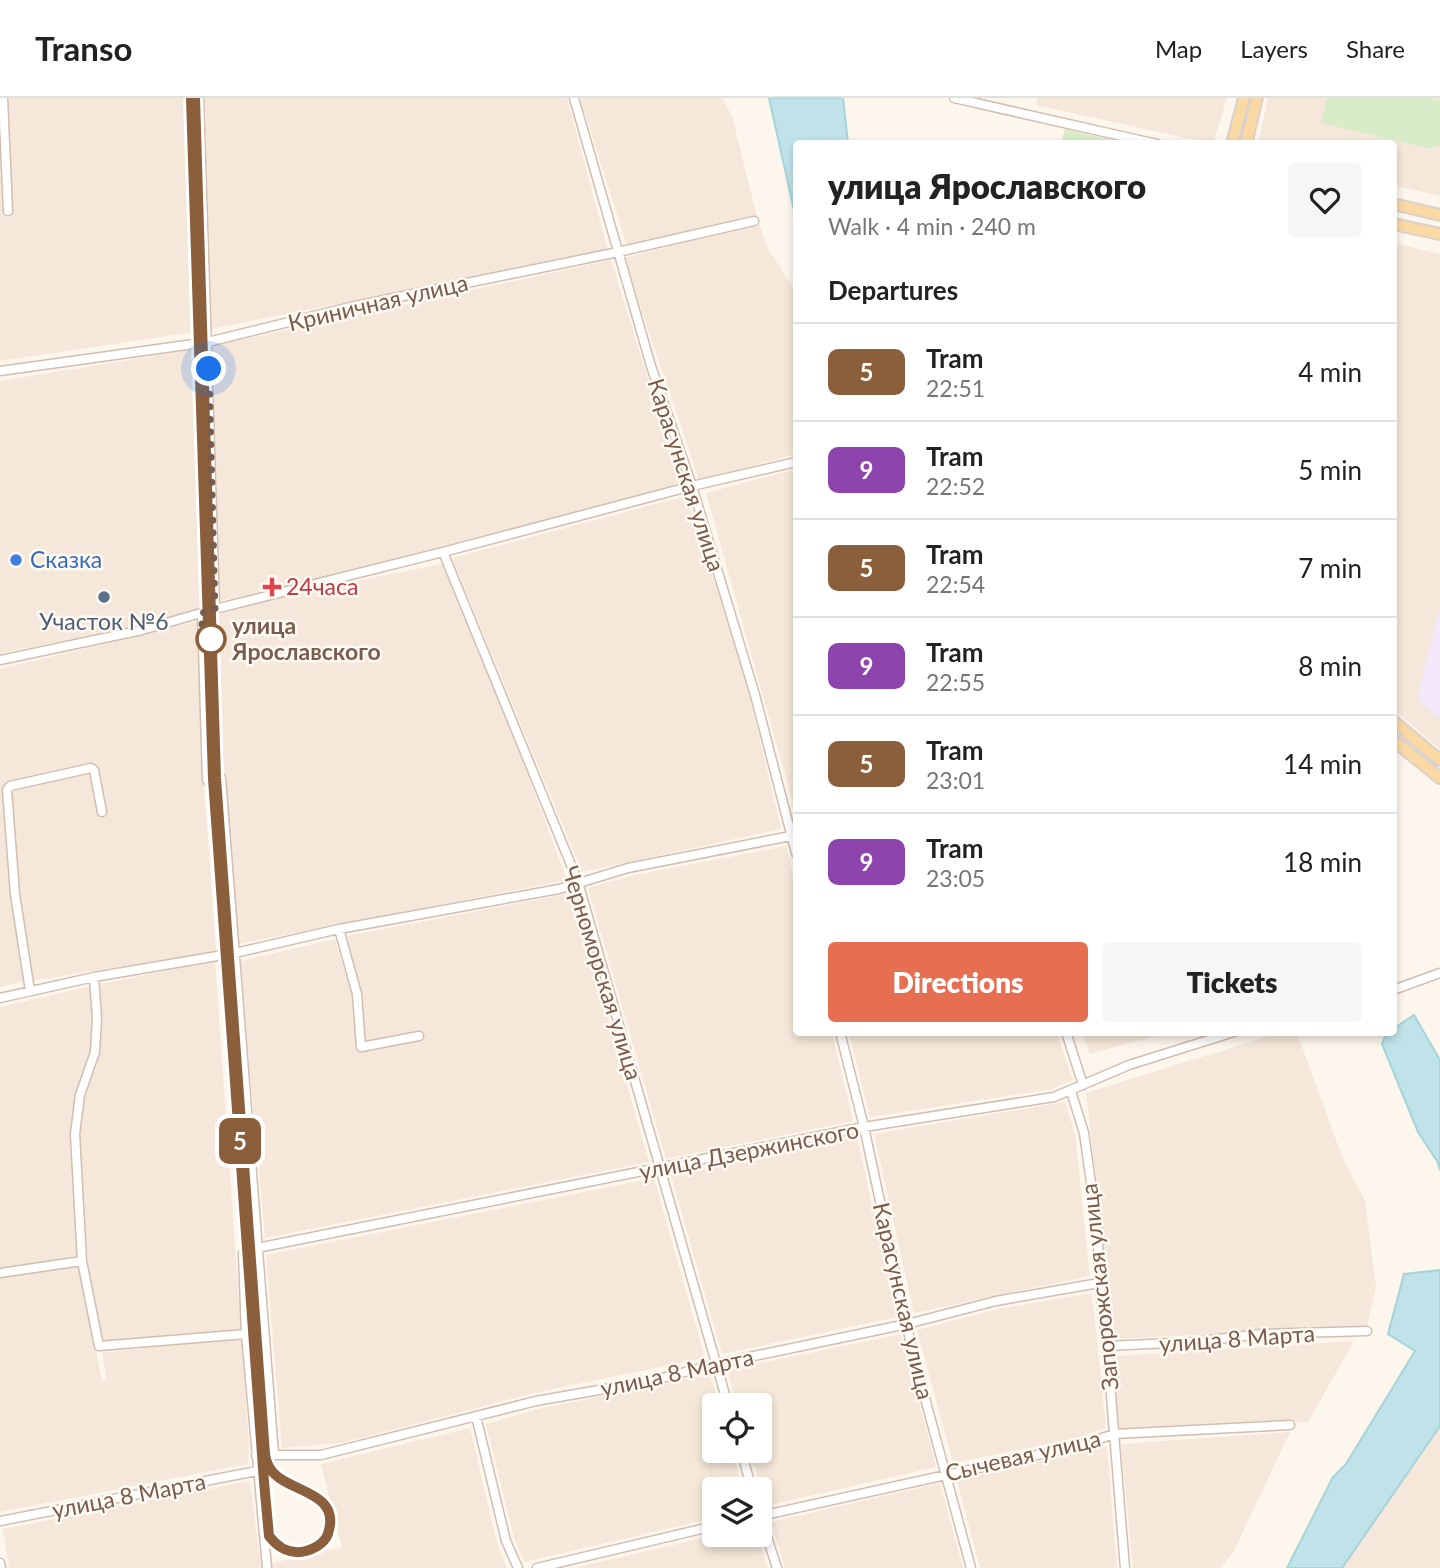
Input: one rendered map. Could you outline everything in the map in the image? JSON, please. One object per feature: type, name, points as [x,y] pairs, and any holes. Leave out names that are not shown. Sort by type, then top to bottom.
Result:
[{"type":"main road","points":[[1233,140],[1244,98]]},
{"type":"main road","points":[[1247,140],[1257,98]]},
{"type":"main road","points":[[1397,205],[1440,215]]},
{"type":"main road","points":[[1397,224],[1440,234]]},
{"type":"main road","points":[[1397,724],[1440,760]]},
{"type":"main road","points":[[1397,743],[1440,778]]},
{"type":"street","points":[[3,98],[8,211]]},
{"type":"street","points":[[199,98],[215,609]]},
{"type":"street","name":"Карасунская улица","points":[[574,98],[651,366],[692,486],[793,831]]},
{"type":"street","points":[[954,98],[1139,140]]},
{"type":"street","name":"Криничная улица","points":[[0,371],[208,342],[350,307],[754,221]]},
{"type":"street","points":[[0,660],[142,630],[692,486],[793,463]]},
{"type":"street","name":"Черноморская улица","points":[[443,552],[578,882],[724,1393]]},
{"type":"street","points":[[202,613],[207,780],[221,778],[274,1454]]},
{"type":"street","points":[[30,990],[15,894],[7,790],[10,786],[90,768],[94,770],[102,811]]},
{"type":"street","points":[[0,998],[94,977],[234,953],[339,929],[559,888],[628,868],[793,835]]},
{"type":"street","points":[[339,929],[357,994],[361,1047],[419,1036]]},
{"type":"street","points":[[1397,989],[1440,973]]},
{"type":"street","points":[[94,977],[97,1018],[94,1052],[80,1095],[75,1134],[82,1261],[99,1346],[246,1334]]},
{"type":"street","name":"Карасунская улица","points":[[841,1036],[907,1324],[971,1568]]},
{"type":"street","points":[[1067,1036],[1083,1085]]},
{"type":"street","name":"улица Дзержинского","points":[[257,1248],[864,1127],[1054,1097],[1129,1065],[1221,1036]]},
{"type":"street","name":"Запорожская улица","points":[[1070,1091],[1084,1132],[1098,1233],[1099,1283],[1107,1346],[1125,1568]]},
{"type":"street","points":[[257,1248],[243,1254],[246,1334],[267,1568]]},
{"type":"street","points":[[0,1273],[82,1261]]},
{"type":"street","name":"улица 8 Марта","points":[[256,1455],[321,1455],[537,1401],[650,1381],[716,1364],[907,1324],[996,1301],[1099,1283]]},
{"type":"street","name":"улица 8 Марта","points":[[1107,1346],[1193,1342],[1261,1334],[1367,1331]]},
{"type":"street","points":[[476,1416],[506,1541],[518,1568]]},
{"type":"street","name":"Сычевая улица","points":[[772,1513],[1078,1446],[1114,1434],[1290,1425]]},
{"type":"street","name":"улица 8 Марта","points":[[0,1521],[257,1472]]},
{"type":"street","points":[[537,1568],[702,1530]]},
{"type":"street","points":[[770,1547],[776,1568]]},
{"type":"shaded area","points":[[6,98],[185,98],[195,332],[0,361],[0,99],[3,210],[8,218],[12,211]]},
{"type":"shaded area","points":[[205,98],[567,98],[608,250],[211,329]]},
{"type":"shaded area","points":[[580,98],[722,98],[732,116],[757,217],[627,246]]},
{"type":"shaded area","points":[[1037,98],[1227,98],[1214,140],[1195,140],[1036,105]]},
{"type":"shaded area","points":[[1268,98],[1440,98],[1440,196],[1397,186],[1397,140],[1259,140]]},
{"type":"shaded area","points":[[759,223],[766,245],[793,287],[793,455],[699,480],[624,258]]},
{"type":"shaded area","points":[[1397,244],[1440,254],[1440,749],[1397,712]]},
{"type":"shaded area","points":[[611,260],[681,485],[441,550],[220,601],[214,487],[212,346]]},
{"type":"shaded area","points":[[195,349],[201,609],[142,626],[0,653],[0,381]]},
{"type":"shaded area","points":[[793,470],[793,803],[706,493]]},
{"type":"shaded area","points":[[686,496],[742,664],[781,829],[582,872],[452,558]]},
{"type":"shaded area","points":[[442,564],[515,740],[567,880],[238,944],[224,769],[216,615],[326,587]]},
{"type":"shaded area","points":[[1440,606],[1440,720],[1417,698]]},
{"type":"shaded area","points":[[199,621],[204,783],[216,951],[31,981],[18,895],[10,794],[12,789],[91,771],[99,818],[105,817],[95,763],[5,785],[3,793],[13,898],[25,981],[0,987],[0,669]]},
{"type":"shaded area","points":[[786,846],[793,876],[793,1036],[833,1036],[853,1121],[666,1159],[588,888],[630,876]]},
{"type":"shaded area","points":[[572,893],[649,1162],[265,1238],[240,961],[335,939],[352,996],[357,1051],[418,1041],[421,1036],[416,1033],[364,1042],[361,993],[347,936]]},
{"type":"shaded area","points":[[215,961],[249,1444],[248,1464],[0,1512],[0,1276],[79,1266],[102,1381],[107,1379],[102,1353],[237,1337],[103,1347],[99,1339],[88,1264],[79,1140],[84,1094],[98,1052],[97,985]]},
{"type":"shaded area","points":[[91,986],[94,1024],[92,1050],[78,1094],[70,1132],[80,1258],[0,1269],[0,1007]]},
{"type":"shaded area","points":[[850,1036],[1058,1036],[1073,1080],[1052,1089],[870,1117]]},
{"type":"shaded area","points":[[1083,1036],[1155,1036],[1090,1054]]},
{"type":"shaded area","points":[[1268,1036],[1298,1036],[1343,1159],[1365,1200],[1376,1287],[1367,1326],[1115,1339],[1086,1093]]},
{"type":"shaded area","points":[[1065,1102],[1075,1134],[1090,1276],[914,1313],[874,1134]]},
{"type":"shaded area","points":[[857,1137],[897,1317],[722,1354],[671,1175]]},
{"type":"shaded area","points":[[654,1178],[705,1358],[534,1393],[342,1443],[282,1448],[266,1255]]},
{"type":"shaded area","points":[[1092,1293],[1106,1428],[1076,1438],[953,1463],[917,1330],[998,1309]]},
{"type":"shaded area","points":[[901,1334],[936,1467],[772,1505],[772,1477],[758,1477],[753,1463],[772,1463],[772,1393],[734,1393],[727,1370]]},
{"type":"shaded area","points":[[1354,1341],[1308,1422],[1119,1429],[1113,1356]]},
{"type":"shaded area","points":[[710,1374],[716,1393],[702,1393],[702,1463],[735,1463],[740,1477],[702,1477],[702,1521],[524,1562],[514,1538],[486,1424],[538,1409]]},
{"type":"shaded area","points":[[1440,1426],[1440,1568],[1342,1568],[1372,1524]]},
{"type":"shaded area","points":[[470,1428],[497,1543],[507,1568],[268,1568],[268,1564],[342,1547],[321,1464]]},
{"type":"shaded area","points":[[1290,1432],[1234,1551],[1220,1568],[1133,1568],[1121,1444]]},
{"type":"shaded area","points":[[1107,1446],[1117,1568],[980,1568],[957,1480]]},
{"type":"shaded area","points":[[250,1481],[261,1568],[9,1568],[3,1529]]},
{"type":"shaded area","points":[[940,1483],[963,1568],[785,1568],[772,1522]]},
{"type":"shaded area","points":[[702,1538],[702,1547],[761,1547],[768,1568],[574,1568]]},
{"type":"green space","points":[[1327,98],[1430,98],[1440,100],[1440,146],[1427,148],[1321,123]]},
{"type":"green space","points":[[1065,129],[1112,140],[1062,140]]},
{"type":"water","points":[[769,98],[843,98],[848,140],[793,140],[793,206]]},
{"type":"water","points":[[1414,1015],[1440,1060],[1440,1170],[1418,1132],[1382,1044],[1385,1036],[1397,1036],[1397,1026]]},
{"type":"water","points":[[1440,1270],[1440,1426],[1342,1568],[1287,1568],[1333,1477],[1346,1464],[1415,1351],[1388,1334],[1404,1274]]},
{"type":"tram line","points":[[191,98],[213,779],[267,1529],[278,1546],[299,1552],[321,1543],[330,1526],[329,1515],[319,1500],[275,1475],[266,1461],[265,1454],[216,778],[195,98]]},
{"type":"tram line","name":"5","points":[[191,98],[213,779],[267,1529],[274,1543],[291,1552],[300,1552],[323,1542],[329,1532],[330,1521],[322,1502],[307,1491],[277,1477],[268,1465],[265,1454],[216,778],[195,98]]},
{"type":"place","name":"Сказка","points":[[16,560]]},
{"type":"place","name":"24часа","points":[[272,587]]},
{"type":"place","name":"Участок №6","points":[[104,597]]},
{"type":"place","name":"улица Ярославского","points":[[211,639]]},
{"type":"route","points":[[209,369],[215,609],[202,613],[202,641],[211,639]]}]
